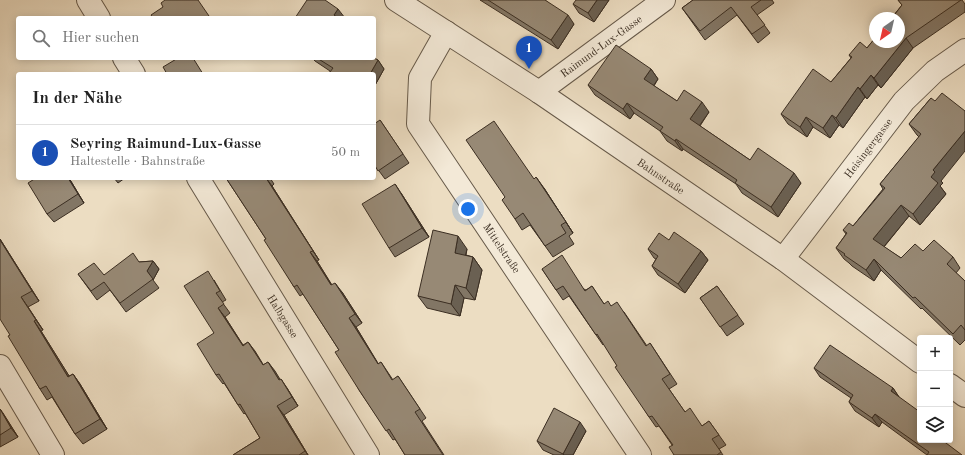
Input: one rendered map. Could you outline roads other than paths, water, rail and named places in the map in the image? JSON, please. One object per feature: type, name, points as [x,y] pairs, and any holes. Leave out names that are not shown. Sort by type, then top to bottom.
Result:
[{"type":"street","points":[[88,0],[98,16]]},
{"type":"street","name":"Bahnstraße","points":[[396,0],[539,92],[783,259],[917,360]]},
{"type":"street","name":"Raimund-Lux-Gasse","points":[[539,92],[664,0]]},
{"type":"street","name":"Mittelstraße","points":[[446,32],[420,78],[418,124],[640,455]]},
{"type":"street","name":"Heisingergasse","points":[[783,259],[904,102],[935,71],[965,50]]},
{"type":"street","points":[[125,60],[133,72]]},
{"type":"street","name":"Halbgasse","points":[[199,180],[368,455]]},
{"type":"street","points":[[0,366],[53,455]]},
{"type":"street","points":[[953,387],[965,396]]},
{"type":"place","name":"Seyring Raimund-Lux-Gasse","points":[[529,69]]}]
